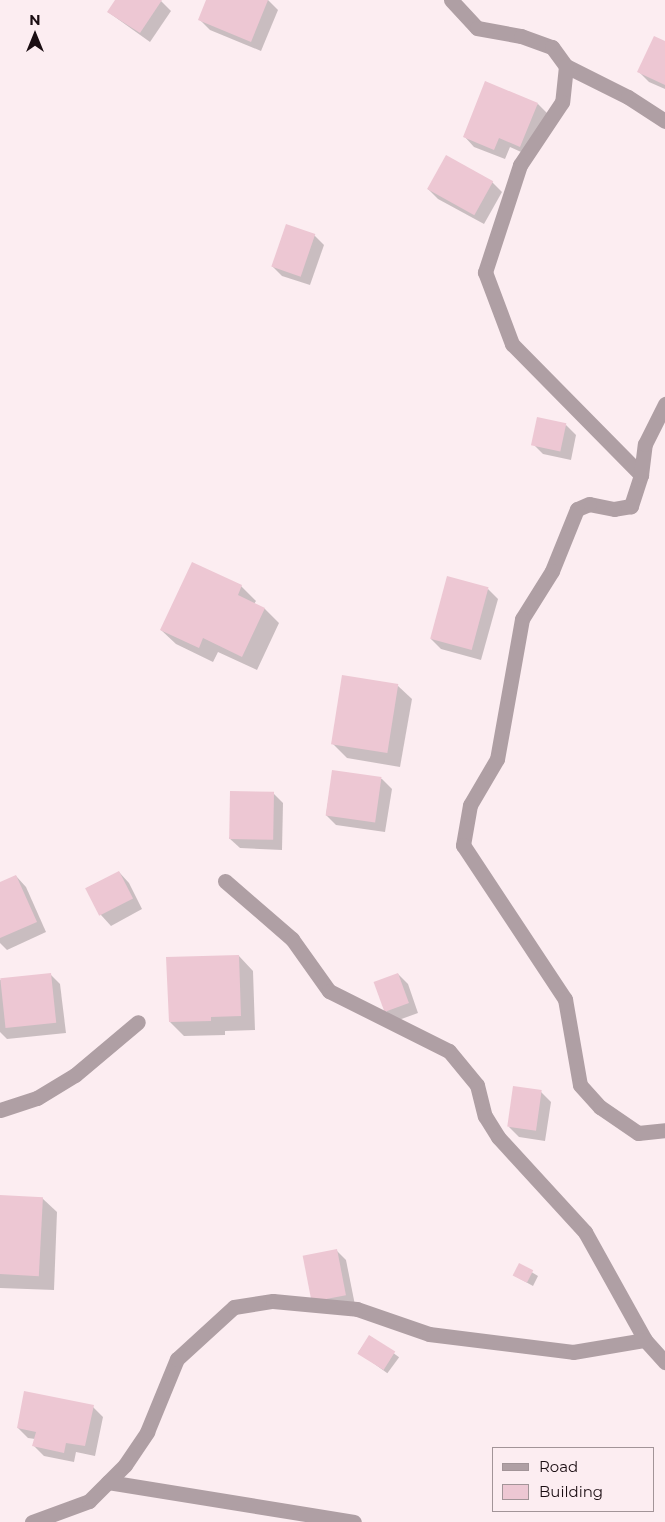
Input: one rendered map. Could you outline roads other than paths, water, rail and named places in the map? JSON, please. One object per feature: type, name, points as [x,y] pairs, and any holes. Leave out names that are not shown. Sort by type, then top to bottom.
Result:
[{"type":"street","points":[[451,0],[477,28],[521,36],[552,47],[566,66],[628,97],[665,121]]},
{"type":"street","points":[[566,66],[562,102],[520,165],[485,272],[512,344],[641,475]]},
{"type":"street","points":[[665,404],[644,444],[641,475],[631,506],[614,510],[589,504],[577,510],[552,571],[522,619],[497,760],[470,805],[463,846],[565,999],[580,1085],[600,1107],[638,1133],[665,1130]]},
{"type":"street","points":[[225,881],[292,939],[329,991],[449,1051],[477,1085],[486,1116],[498,1137],[584,1232],[646,1340],[665,1362]]},
{"type":"street","points":[[0,1110],[37,1098],[75,1075],[138,1022]]},
{"type":"street","points":[[32,1522],[89,1501],[125,1464],[147,1432],[177,1359],[234,1307],[273,1302],[357,1309],[429,1334],[573,1352],[646,1340]]},
{"type":"street","points":[[108,1482],[354,1522]]}]
